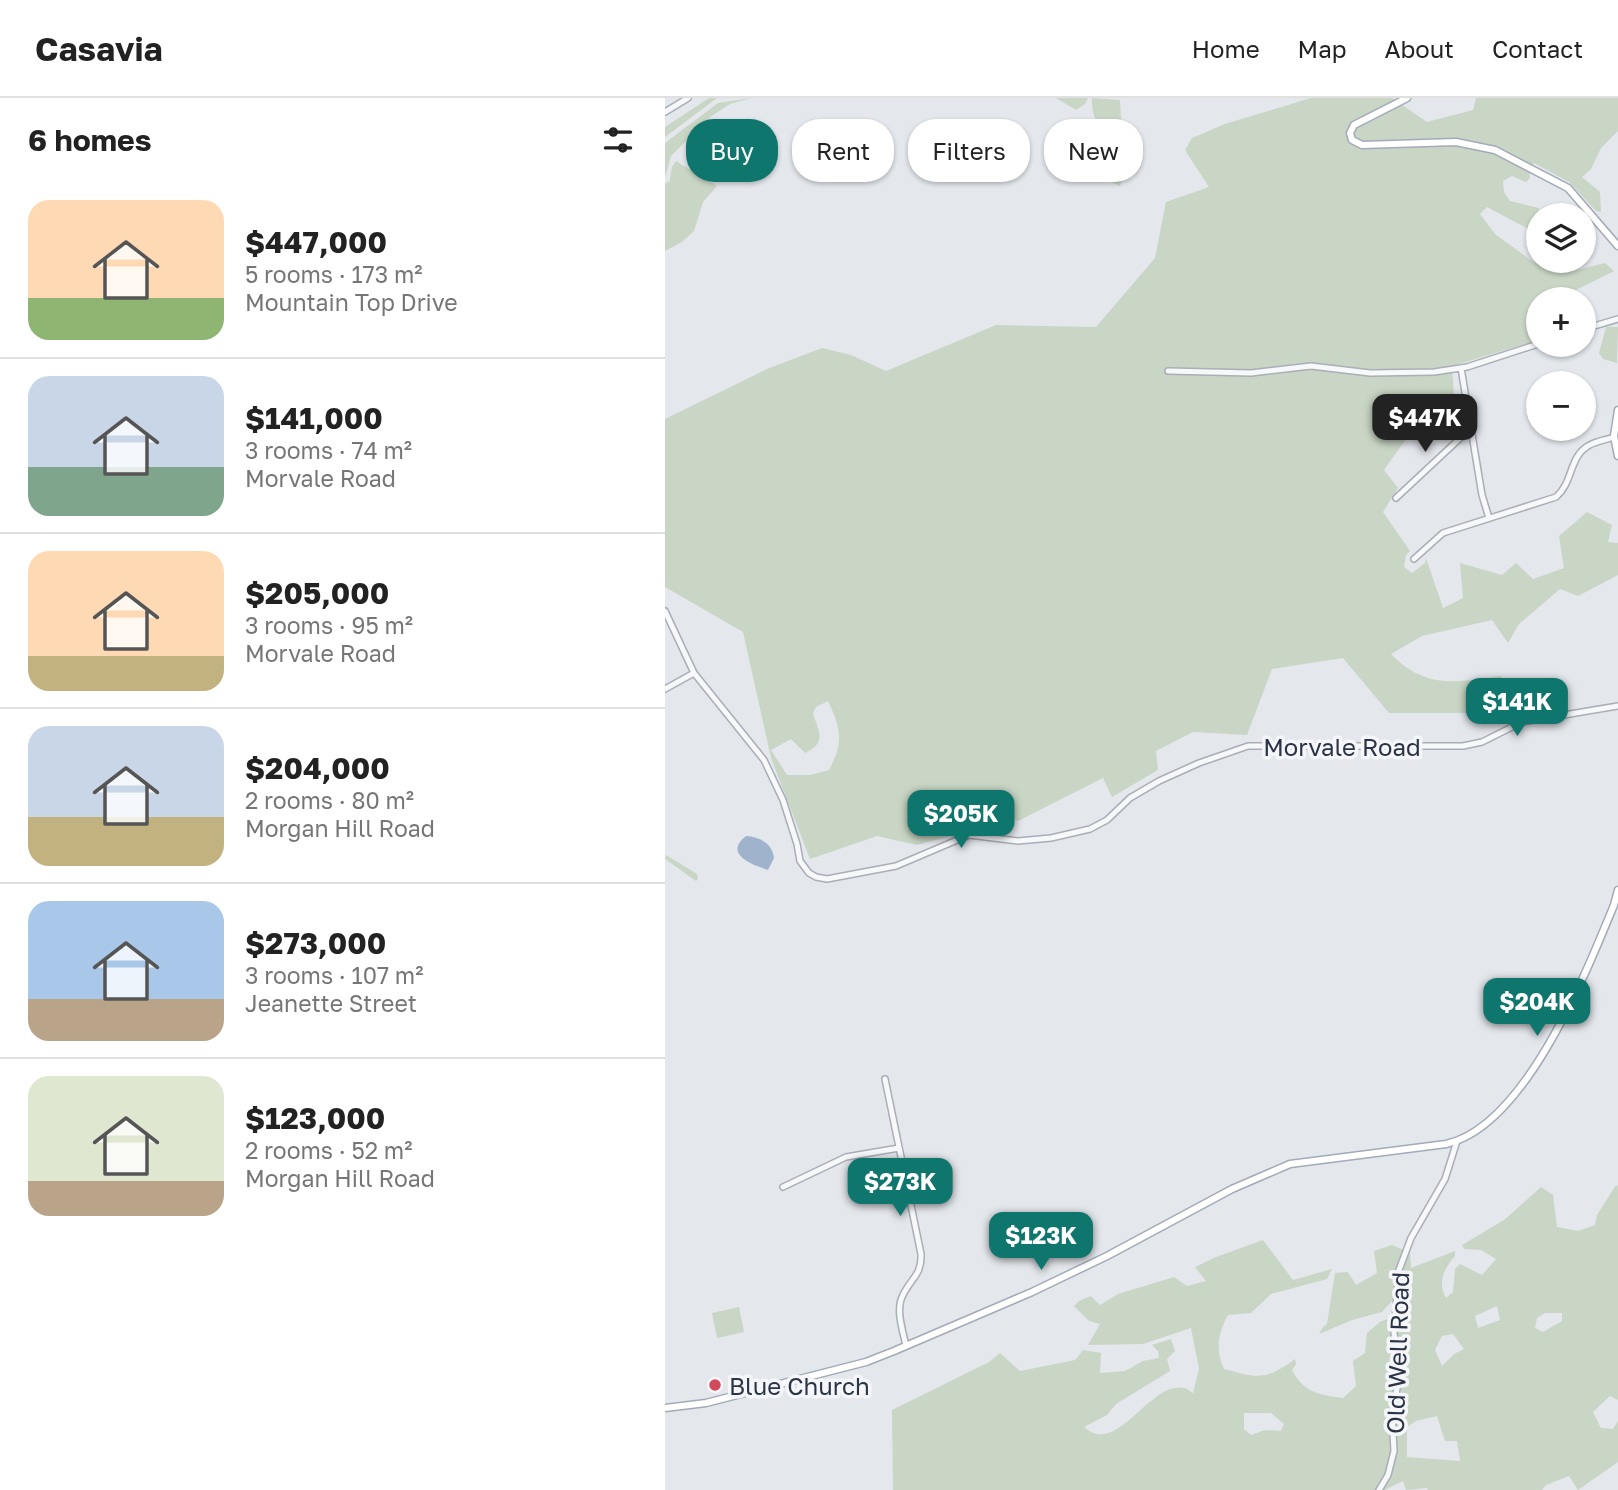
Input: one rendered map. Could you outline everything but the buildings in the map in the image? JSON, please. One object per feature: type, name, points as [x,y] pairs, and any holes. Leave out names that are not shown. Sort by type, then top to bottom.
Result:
[{"type":"main road","points":[[1407,98],[1354,125],[1350,133],[1352,141],[1362,145],[1456,142],[1495,150],[1568,188],[1618,246]]},
{"type":"main road","points":[[1618,410],[1614,437],[1618,456]]},
{"type":"main road","points":[[665,1408],[706,1403],[853,1366],[906,1346],[1056,1280],[1268,1172],[1290,1164],[1457,1141],[1471,1134],[1520,1086],[1548,1046],[1573,1001],[1616,905],[1618,890]]},
{"type":"street","points":[[665,112],[688,98]]},
{"type":"street","points":[[1596,326],[1618,319]]},
{"type":"street","points":[[1168,372],[1251,373],[1308,366],[1375,373],[1434,372],[1461,368],[1526,348]]},
{"type":"street","points":[[1461,368],[1489,519]]},
{"type":"street","points":[[1396,498],[1471,428]]},
{"type":"street","points":[[1413,559],[1438,536],[1554,498],[1567,485],[1577,458],[1584,448],[1614,437]]},
{"type":"street","name":"Morvale Road","points":[[665,611],[694,673],[764,760],[783,800],[800,861],[809,873],[827,879],[896,866],[964,836],[983,835],[1018,841],[1043,839],[1090,829],[1107,820],[1129,798],[1166,777],[1248,746],[1463,746],[1482,742],[1522,722],[1618,706]]},
{"type":"street","points":[[665,689],[694,673]]},
{"type":"street","points":[[885,1079],[922,1266],[902,1296],[900,1314],[906,1346]]},
{"type":"street","name":"Old Well Road","points":[[1379,1490],[1388,1475],[1394,1451],[1392,1414],[1400,1373],[1394,1333],[1399,1270],[1412,1236],[1445,1179],[1457,1141]]},
{"type":"street","points":[[783,1187],[846,1157],[899,1148]]},
{"type":"green space","points":[[709,98],[717,98],[665,137],[665,127]]},
{"type":"green space","points":[[751,98],[730,104],[708,119],[697,119],[718,103]]},
{"type":"green space","points":[[1056,98],[1088,98],[1085,104],[1076,110]]},
{"type":"green space","points":[[1092,98],[1120,100],[1121,119],[1096,119]]},
{"type":"green space","points":[[1311,98],[1392,98],[1427,122],[1473,110],[1476,98],[1618,98],[1618,131],[1601,148],[1591,169],[1582,177],[1600,192],[1601,212],[1596,211],[1596,203],[1589,203],[1569,182],[1534,163],[1529,171],[1530,178],[1526,182],[1512,176],[1503,181],[1504,192],[1510,201],[1526,205],[1526,228],[1487,207],[1480,214],[1495,234],[1526,257],[1526,273],[1596,273],[1596,265],[1605,263],[1614,271],[1582,287],[1526,287],[1526,344],[1452,366],[1456,425],[1411,432],[1384,470],[1398,488],[1383,512],[1410,551],[1406,555],[1404,567],[1412,573],[1425,563],[1426,558],[1443,608],[1463,598],[1460,563],[1502,575],[1516,563],[1533,579],[1564,568],[1559,536],[1587,512],[1612,525],[1608,542],[1618,543],[1618,575],[1578,596],[1560,589],[1519,624],[1508,643],[1492,620],[1422,636],[1391,654],[1417,673],[1443,681],[1501,676],[1506,713],[1389,713],[1343,658],[1272,669],[1247,735],[1193,732],[1156,751],[1158,770],[1112,797],[1103,778],[1018,821],[1003,815],[982,816],[965,832],[917,845],[877,836],[810,859],[771,758],[743,632],[665,587],[665,419],[767,369],[822,348],[851,355],[886,371],[996,325],[1096,327],[1155,258],[1166,202],[1209,187],[1185,150],[1192,138],[1225,124]],"holes":[[[828,701],[838,728],[839,743],[829,770],[810,775],[787,775],[771,750],[791,739],[805,753],[812,749],[819,740],[819,730],[813,713],[816,707]]]},
{"type":"green space","points":[[686,127],[686,141],[671,156],[665,178],[665,143]]},
{"type":"green space","points":[[676,161],[686,167],[686,182],[710,182],[717,186],[703,202],[694,231],[682,242],[665,251],[665,184],[668,181],[669,183]]},
{"type":"green space","points":[[1606,327],[1618,327],[1617,363],[1603,359],[1599,353]]},
{"type":"green space","points":[[666,855],[697,874],[698,879],[696,881],[665,859]]},
{"type":"green space","points":[[1616,1185],[1618,1186],[1618,1400],[1610,1396],[1593,1412],[1601,1428],[1613,1429],[1618,1421],[1618,1462],[1578,1490],[1569,1476],[1546,1485],[1542,1490],[1406,1490],[1403,1481],[1385,1490],[893,1490],[892,1410],[989,1362],[1000,1353],[1020,1371],[1075,1360],[1083,1350],[1101,1353],[1100,1373],[1125,1371],[1143,1361],[1159,1358],[1158,1351],[1152,1345],[1171,1339],[1175,1351],[1167,1359],[1170,1371],[1116,1404],[1107,1415],[1084,1427],[1096,1434],[1109,1433],[1121,1426],[1159,1395],[1171,1389],[1185,1388],[1193,1393],[1199,1369],[1191,1328],[1143,1344],[1088,1345],[1100,1324],[1089,1321],[1074,1306],[1091,1296],[1100,1305],[1118,1294],[1174,1277],[1187,1286],[1206,1281],[1195,1267],[1263,1240],[1293,1280],[1332,1269],[1327,1279],[1271,1294],[1251,1313],[1228,1315],[1219,1342],[1219,1355],[1224,1369],[1261,1376],[1276,1371],[1295,1359],[1296,1364],[1292,1370],[1307,1388],[1319,1394],[1343,1398],[1356,1386],[1353,1361],[1365,1353],[1367,1333],[1380,1322],[1399,1314],[1399,1308],[1392,1301],[1382,1312],[1352,1320],[1319,1334],[1327,1324],[1335,1273],[1348,1272],[1356,1285],[1377,1273],[1374,1251],[1392,1245],[1410,1253],[1411,1268],[1455,1251],[1442,1281],[1446,1298],[1453,1292],[1455,1269],[1460,1264],[1482,1275],[1496,1259],[1481,1250],[1464,1249],[1462,1245],[1504,1220],[1541,1187],[1553,1195],[1557,1227],[1578,1231],[1595,1225],[1597,1215]],"holes":[[[1497,1306],[1500,1320],[1478,1328],[1475,1316]],[[1545,1313],[1562,1313],[1562,1321],[1543,1332],[1535,1328],[1537,1318]],[[1453,1334],[1464,1349],[1454,1354],[1442,1366],[1435,1350],[1442,1336]],[[1244,1413],[1271,1413],[1284,1424],[1281,1431],[1265,1430],[1251,1435],[1244,1429]],[[1437,1416],[1445,1441],[1457,1441],[1460,1461],[1407,1457],[1407,1427],[1416,1421]]]},
{"type":"green space","points":[[739,1307],[744,1332],[717,1338],[712,1313]]},
{"type":"water","points":[[746,836],[760,839],[771,848],[774,858],[768,870],[742,858],[737,848]]},
{"type":"place","name":"Blue Church","points":[[715,1385]]}]
